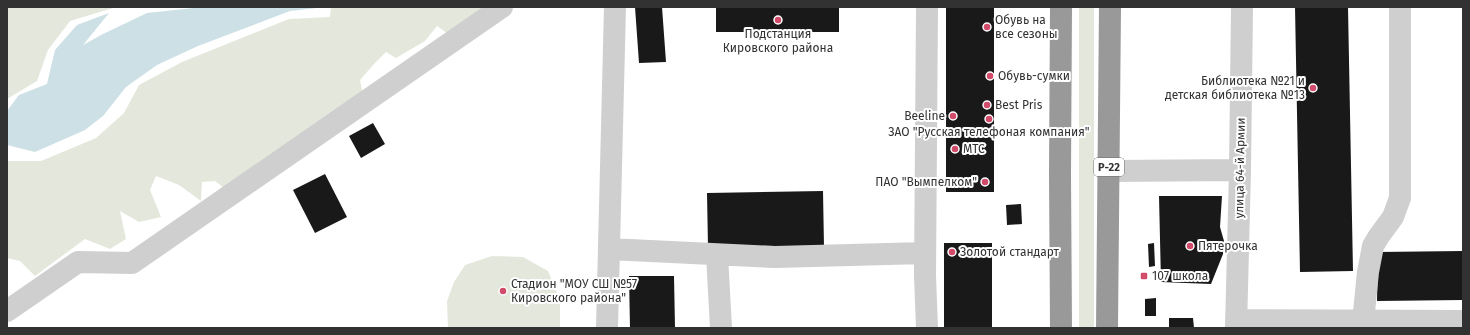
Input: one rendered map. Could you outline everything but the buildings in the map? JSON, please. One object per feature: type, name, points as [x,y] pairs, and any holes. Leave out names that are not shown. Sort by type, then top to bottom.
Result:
[{"type":"highway","points":[[1061,7],[1061,328]]},
{"type":"highway","name":"Р-22","points":[[1107,328],[1110,7]]},
{"type":"street","points":[[7,311],[78,262],[132,263],[502,7]]},
{"type":"street","points":[[607,328],[615,7]]},
{"type":"street","points":[[927,7],[925,253],[927,328]]},
{"type":"street","name":"улица 64-й Армии","points":[[1236,324],[1242,7]]},
{"type":"street","points":[[1363,322],[1368,272],[1373,246],[1378,236],[1394,218],[1400,198],[1400,7]]},
{"type":"street","points":[[1109,171],[1240,170]]},
{"type":"street","points":[[609,249],[775,257],[925,253]]},
{"type":"street","points":[[717,254],[721,328]]},
{"type":"street","points":[[1236,324],[1463,321]]},
{"type":"shaded area","points":[[7,7],[120,7],[70,21],[48,50],[37,81],[7,99]]},
{"type":"shaded area","points":[[203,7],[318,7],[290,11],[198,46],[157,65],[126,87],[103,116],[85,130],[35,152],[7,145],[7,111],[19,95],[47,84],[55,50],[77,25],[109,13],[83,45],[147,13]]},
{"type":"shaded area","points":[[331,7],[490,7],[448,34],[437,26],[425,41],[396,58],[386,52],[360,80],[363,95],[224,188],[215,181],[202,182],[201,201],[179,185],[156,176],[150,190],[161,217],[139,222],[120,211],[126,239],[110,249],[85,239],[35,276],[20,261],[7,258],[7,161],[41,161],[96,138],[124,113],[139,85],[182,62],[289,19],[330,17]]},
{"type":"shaded area","points":[[1079,7],[1094,7],[1094,328],[1079,328]]},
{"type":"shaded area","name":"Стадион \"МОУ СШ №57 Кировского района\"","points":[[492,256],[523,257],[548,271],[560,300],[560,328],[448,328],[447,301],[454,282],[465,265]]},
{"type":"place","name":"Подстанция Кировского района","points":[[778,20]]},
{"type":"place","name":"Обувь на все сезоны","points":[[987,27]]},
{"type":"place","name":"Обувь-сумки","points":[[990,76]]},
{"type":"place","name":"Библиотека №21 и детская библиотека №13","points":[[1313,88]]},
{"type":"place","name":"Best Pris","points":[[987,105]]},
{"type":"place","name":"Beeline","points":[[953,116]]},
{"type":"place","name":"ЗАО \"Русская телефоная компания\"","points":[[989,119]]},
{"type":"place","name":"МТС","points":[[955,149]]},
{"type":"place","name":"ПАО \"Вымпелком\"","points":[[985,182]]},
{"type":"place","name":"Пятерочка","points":[[1190,246]]},
{"type":"place","name":"Золотой стандарт","points":[[952,252]]},
{"type":"place","name":"107 школа","points":[[1144,276]]},
{"type":"place","name":"Стадион \"МОУ СШ №57 Кировского района\"","points":[[503,291]]}]
